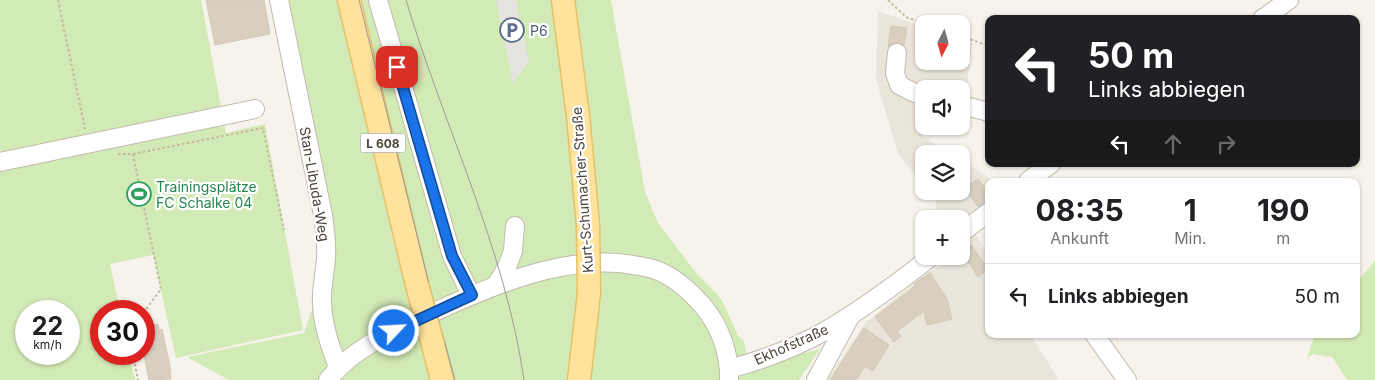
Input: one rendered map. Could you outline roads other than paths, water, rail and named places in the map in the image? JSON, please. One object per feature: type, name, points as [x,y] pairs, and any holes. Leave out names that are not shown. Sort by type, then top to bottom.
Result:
[{"type":"main road","name":"L 608","points":[[349,0],[417,285],[442,380]]},
{"type":"main road","name":"Kurt-Schumacher-Straße","points":[[563,0],[578,116],[588,225],[589,293],[580,380]]},
{"type":"street","name":"Stan-Libuda-Weg","points":[[279,0],[323,215],[326,247],[322,301],[323,318],[333,374]]},
{"type":"street","points":[[378,0],[452,256],[472,295]]},
{"type":"street","points":[[1268,15],[1289,0]]},
{"type":"street","points":[[897,53],[895,73],[899,85],[915,93]]},
{"type":"street","points":[[970,107],[985,111]]},
{"type":"street","points":[[0,162],[255,109]]},
{"type":"street","points":[[1032,178],[1048,167]]},
{"type":"street","points":[[970,226],[985,215]]},
{"type":"street","points":[[496,285],[514,251],[514,226]]},
{"type":"street","points":[[333,374],[363,348],[394,331],[472,295],[496,285],[546,271],[592,263],[623,263],[654,269],[677,281],[695,297],[711,316],[722,338],[729,374]]},
{"type":"street","name":"Ekhofstraße","points":[[729,374],[825,331],[919,265]]},
{"type":"street","name":"Ekhofstraße","points":[[816,380],[851,314]]},
{"type":"street","points":[[1097,338],[1127,380]]},
{"type":"tram line","points":[[359,0],[429,284],[455,380]]},
{"type":"tram line","points":[[406,0],[503,283],[515,331],[524,380]]},
{"type":"place","name":"P6","points":[[512,30]]},
{"type":"place","name":"Trainingsplätze FC Schalke 04","points":[[139,194]]}]
